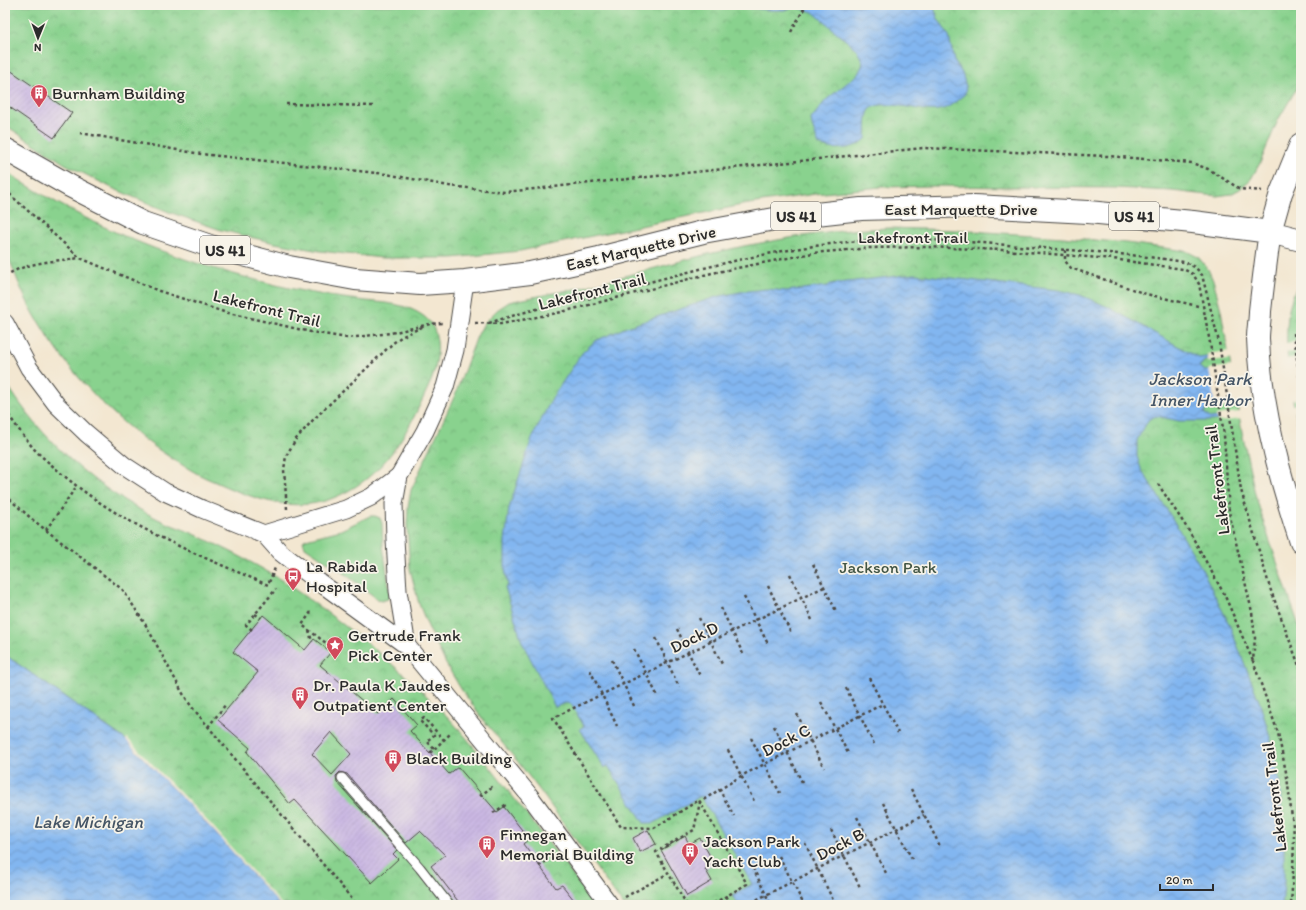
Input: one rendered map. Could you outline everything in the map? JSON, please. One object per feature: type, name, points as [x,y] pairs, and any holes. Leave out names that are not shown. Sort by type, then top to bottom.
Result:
[{"type":"main road","points":[[1301,144],[1281,193],[1270,232],[1262,286],[1258,337],[1270,429],[1280,470],[1301,542]]},
{"type":"main road","name":"East Marquette Drive","points":[[5,149],[70,186],[143,223],[210,246],[289,267],[355,279],[420,284],[465,281],[530,273],[599,258],[703,232],[780,218],[861,209],[974,206],[1088,212],[1193,222],[1270,232],[1301,240]]},
{"type":"street","points":[[407,646],[398,591],[394,504],[399,476],[425,431],[445,387],[455,350],[465,281]]},
{"type":"street","points":[[5,323],[29,368],[56,404],[86,433],[125,466],[165,492],[264,534],[280,552],[407,646],[617,902]]},
{"type":"street","points":[[264,534],[346,509],[371,497],[399,476]]},
{"type":"lane","points":[[342,778],[420,868],[448,905]]},
{"type":"path","points":[[791,32],[806,5]]},
{"type":"path","points":[[286,104],[374,106]]},
{"type":"path","points":[[80,133],[201,154],[386,174],[449,186],[505,192],[923,148],[1107,156],[1192,163],[1208,169],[1240,189]]},
{"type":"path","name":"Lakefront Trail","points":[[5,190],[80,258],[159,291],[224,312],[312,332],[348,338],[391,333],[430,324],[401,337],[393,343],[313,420],[296,439],[286,456],[284,470],[287,505]]},
{"type":"path","name":"Lakefront Trail","points":[[1291,905],[1294,834],[1287,776],[1278,733],[1254,661],[1255,638],[1252,612],[1229,512],[1224,434],[1199,284],[1194,274],[1186,269],[1113,259],[1002,250],[927,246],[870,248],[831,251],[782,259],[712,273],[562,312],[501,324],[487,323],[727,262],[838,243],[926,240],[990,243],[1162,258],[1184,262],[1198,270],[1202,275],[1219,342],[1242,490],[1270,588],[1301,671]]},
{"type":"path","points":[[1064,250],[1065,261],[1071,268],[1146,294],[1198,306]]},
{"type":"path","points":[[5,276],[14,271],[39,263],[80,258]]},
{"type":"path","points":[[1294,333],[1301,392]]},
{"type":"path","points":[[5,410],[36,451],[76,487],[124,518],[158,537],[268,585],[273,575]]},
{"type":"path","points":[[1158,484],[1188,531],[1224,594],[1254,661]]},
{"type":"path","points":[[46,530],[76,487]]},
{"type":"path","points":[[5,495],[46,530],[123,590],[147,627],[191,706],[357,905]]},
{"type":"path","points":[[813,564],[836,611]]},
{"type":"path","points":[[790,574],[813,622]]},
{"type":"path","points":[[768,586],[791,633]]},
{"type":"path","name":"Dock D","points":[[702,801],[699,800],[654,828],[621,827],[553,718],[824,587]]},
{"type":"path","points":[[252,630],[246,625],[276,589]]},
{"type":"path","points":[[744,597],[768,644]]},
{"type":"path","points":[[721,608],[744,656]]},
{"type":"path","points":[[311,612],[302,624],[309,630],[330,646],[340,635]]},
{"type":"path","points":[[255,614],[261,618]]},
{"type":"path","points":[[699,618],[723,666]]},
{"type":"path","points":[[677,629],[700,676]]},
{"type":"path","points":[[309,630],[312,642]]},
{"type":"path","points":[[656,638],[678,687]]},
{"type":"path","points":[[634,649],[658,697]]},
{"type":"path","points":[[612,660],[635,708]]},
{"type":"path","points":[[590,670],[617,726]]},
{"type":"path","points":[[869,678],[898,733]]},
{"type":"path","points":[[846,688],[874,744]]},
{"type":"path","points":[[821,702],[849,755]]},
{"type":"path","points":[[208,727],[226,704]]},
{"type":"path","name":"Dock C","points":[[702,801],[741,776],[883,704]]},
{"type":"path","points":[[797,714],[824,768]]},
{"type":"path","points":[[434,749],[427,741],[434,735],[420,721],[424,718],[444,740]]},
{"type":"path","points":[[774,726],[802,782]]},
{"type":"path","points":[[430,753],[450,734]]},
{"type":"path","points":[[751,738],[780,793]]},
{"type":"path","points":[[728,750],[755,803]]},
{"type":"path","points":[[480,796],[493,786]]},
{"type":"path","points":[[719,789],[734,816]]},
{"type":"path","points":[[911,789],[940,846]]},
{"type":"path","points":[[687,905],[656,852],[694,830],[702,801]]},
{"type":"path","points":[[702,801],[747,884],[711,905]]},
{"type":"path","points":[[883,803],[913,861]]},
{"type":"path","points":[[493,813],[507,804]]},
{"type":"path","name":"Dock B","points":[[746,905],[924,815]]},
{"type":"path","points":[[857,817],[886,873]]},
{"type":"path","points":[[830,830],[860,887]]},
{"type":"path","points":[[805,843],[834,900]]},
{"type":"path","points":[[779,856],[804,905]]},
{"type":"path","points":[[540,866],[548,860]]},
{"type":"path","points":[[752,868],[771,905]]},
{"type":"path","points":[[617,902],[669,874]]},
{"type":"path","points":[[726,896],[734,905]]},
{"type":"green space","points":[[5,5],[1301,5],[1301,81],[1278,120],[1260,163],[1251,179],[1240,189],[1231,194],[1217,196],[1172,191],[1116,188],[932,186],[880,187],[815,194],[742,205],[520,251],[452,258],[382,258],[320,251],[275,243],[221,230],[169,212],[112,188],[65,164],[5,125]]},
{"type":"green space","points":[[5,171],[82,216],[156,249],[221,270],[276,285],[334,297],[399,305],[422,315],[429,321],[436,336],[436,364],[431,381],[413,418],[392,452],[380,467],[365,480],[348,491],[328,500],[303,505],[278,503],[253,497],[229,488],[196,473],[146,440],[100,401],[80,379],[61,356],[29,305],[5,250]]},
{"type":"green space","name":"Jackson Park","points":[[890,228],[954,230],[1127,243],[1186,251],[1198,257],[1208,269],[1214,283],[1221,310],[1242,432],[1255,494],[1301,632],[1301,905],[623,905],[541,792],[484,721],[461,689],[446,664],[419,604],[410,569],[407,525],[408,507],[411,490],[455,395],[477,336],[484,323],[497,310],[509,302],[584,287],[700,256],[795,237],[850,230]]},
{"type":"green space","points":[[1301,282],[1301,439],[1290,381],[1287,335],[1288,314],[1293,296]]},
{"type":"green space","points":[[5,381],[19,403],[35,423],[53,443],[92,478],[135,507],[162,521],[226,549],[281,580],[364,640],[403,674],[440,709],[470,742],[575,878],[593,905],[280,905],[214,831],[126,740],[5,655]]},
{"type":"green space","points":[[370,516],[380,518],[382,523],[383,546],[390,594],[388,599],[381,601],[344,573],[305,547],[303,541],[341,530]]},
{"type":"water","points":[[730,5],[933,5],[938,19],[949,36],[954,61],[962,73],[966,86],[965,94],[949,106],[938,110],[890,105],[874,107],[868,114],[866,139],[861,143],[850,147],[837,149],[819,145],[811,119],[826,100],[858,74],[863,62],[856,49],[813,12],[796,7],[784,10],[767,10]]},
{"type":"water","name":"Jackson Park","points":[[915,274],[1058,290],[1080,295],[1108,307],[1199,358],[1301,343],[1301,349],[1204,361],[1199,367],[1205,371],[1301,359],[1301,397],[1209,407],[1204,413],[1210,418],[1301,406],[1301,409],[1210,421],[1179,421],[1156,416],[1149,419],[1137,440],[1137,456],[1141,469],[1202,569],[1229,624],[1261,706],[1271,741],[1279,780],[1284,834],[1284,887],[1282,905],[739,905],[732,896],[752,884],[701,796],[654,823],[644,823],[608,766],[604,768],[580,729],[584,726],[571,704],[566,703],[555,707],[522,642],[505,587],[508,586],[505,569],[505,540],[509,508],[532,438],[552,398],[582,353],[595,341],[627,327],[716,297],[740,292],[766,289],[786,291]]},
{"type":"water","name":"Lake Michigan","points":[[5,655],[126,740],[214,831],[280,905],[5,905]]},
{"type":"pier","points":[[1301,341],[1301,351],[1208,362],[1207,354]]},
{"type":"pier","points":[[1301,357],[1301,399],[1215,408],[1209,369]]},
{"type":"pier","points":[[1301,404],[1301,411],[1218,422],[1216,415]]},
{"type":"pier","points":[[127,738],[215,829],[282,905],[280,905],[214,831],[126,740]]},
{"type":"building","name":"Burnham Building","points":[[10,70],[72,113],[54,138],[5,104],[5,78]]},
{"type":"building","points":[[263,615],[305,650],[314,639],[331,652],[320,665],[378,714],[394,699],[417,725],[410,731],[449,774],[458,767],[497,812],[504,807],[529,839],[523,844],[556,888],[562,885],[578,905],[461,905],[431,866],[445,855],[420,831],[406,843],[347,774],[340,772],[336,776],[337,782],[397,850],[393,854],[398,859],[372,883],[295,800],[290,804],[247,752],[250,748],[218,720],[258,672],[233,652]],"holes":[[[331,732],[351,754],[332,775],[312,754]]]},
{"type":"building","points":[[648,830],[656,844],[640,852],[633,838]]},
{"type":"building","name":"Jackson Park Yacht Club","points":[[685,836],[689,844],[700,838],[714,863],[705,869],[712,881],[687,896],[661,850]]},
{"type":"place","name":"Burnham Building","points":[[39,108]]},
{"type":"place","name":"La Rabida Hospital","points":[[293,591]]},
{"type":"place","name":"Gertrude Frank Pick Center","points":[[335,660]]},
{"type":"place","name":"Dr. Paula K Jaudes Outpatient Center","points":[[300,710]]},
{"type":"place","name":"Black Building","points":[[393,773]]},
{"type":"place","name":"Finnegan Memorial Building","points":[[487,859]]},
{"type":"place","name":"Jackson Park Yacht Club","points":[[690,866]]},
{"type":"water label","name":"Jackson Park Inner Harbor","points":[[1200,389]]}]
